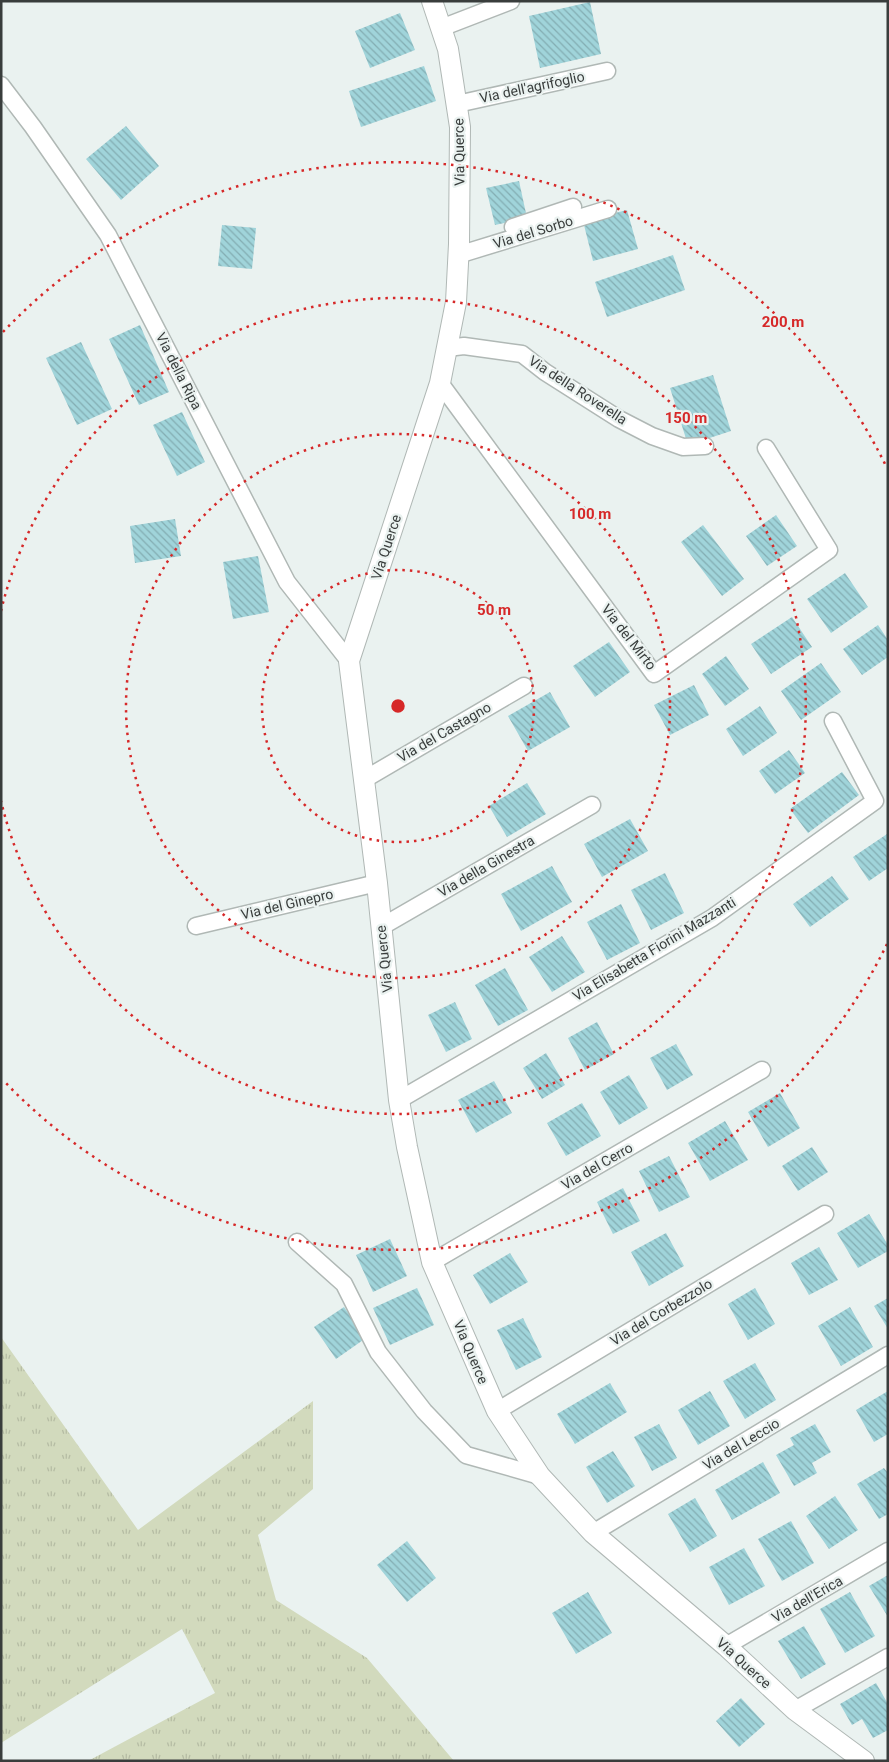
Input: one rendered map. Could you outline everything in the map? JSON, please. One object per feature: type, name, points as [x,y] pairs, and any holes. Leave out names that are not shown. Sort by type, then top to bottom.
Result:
[{"type":"street","name":"Via Querce","points":[[432,1],[448,49],[460,127],[456,302],[440,383],[349,661],[377,883],[399,1100],[406,1147],[432,1262],[497,1411],[540,1476],[593,1533],[726,1646],[795,1710],[864,1761]]},
{"type":"street","points":[[441,28],[511,1]]},
{"type":"street","name":"Via dell'agrifoglio","points":[[457,104],[606,70]]},
{"type":"street","name":"Via della Ripa","points":[[1,85],[33,127],[108,235],[287,582],[349,661]]},
{"type":"street","points":[[458,250],[573,207]]},
{"type":"street","name":"Via del Sorbo","points":[[458,250],[608,209]]},
{"type":"street","name":"Via della Roverella","points":[[447,348],[464,346],[522,354],[545,372],[619,419],[652,436],[683,447],[705,446]]},
{"type":"street","name":"Via del Mirto","points":[[440,383],[654,674],[829,550],[766,448]]},
{"type":"street","name":"Via del Castagno","points":[[365,779],[524,686]]},
{"type":"street","name":"Via Elisabetta Fiorini Mazzanti","points":[[399,1100],[712,918],[874,801],[833,721]]},
{"type":"street","name":"Via della Ginestra","points":[[381,927],[592,805]]},
{"type":"street","name":"Via del Ginepro","points":[[196,926],[377,883]]},
{"type":"street","name":"Via del Cerro","points":[[432,1262],[762,1070]]},
{"type":"street","name":"Via del Corbezzolo","points":[[497,1411],[824,1214]]},
{"type":"street","points":[[297,1242],[344,1284],[378,1352],[424,1410],[466,1455],[540,1476]]},
{"type":"street","name":"Via del Leccio","points":[[593,1533],[888,1355]]},
{"type":"street","name":"Via dell'Erica","points":[[726,1646],[888,1551]]},
{"type":"street","points":[[795,1710],[888,1657]]},
{"type":"green space","points":[[1,1337],[138,1530],[313,1401],[313,1489],[258,1535],[276,1600],[367,1658],[454,1761],[88,1761],[215,1693],[182,1629],[1,1743]]},
{"type":"building","points":[[590,2],[601,54],[540,68],[529,16]]},
{"type":"building","points":[[400,13],[415,50],[370,68],[355,31]]},
{"type":"building","points":[[424,66],[436,101],[361,127],[349,91]]},
{"type":"building","points":[[126,126],[159,166],[121,200],[86,159]]},
{"type":"building","points":[[519,181],[527,218],[495,225],[486,188]]},
{"type":"building","points":[[627,210],[638,249],[593,261],[583,221]]},
{"type":"building","points":[[222,225],[256,228],[252,269],[218,266]]},
{"type":"building","points":[[673,255],[685,290],[607,317],[595,282]]},
{"type":"building","points":[[140,325],[169,392],[139,405],[109,339]]},
{"type":"building","points":[[81,342],[112,409],[77,425],[46,358]]},
{"type":"building","points":[[713,375],[731,431],[688,445],[670,388]]},
{"type":"building","points":[[182,412],[205,462],[177,476],[153,425]]},
{"type":"building","points":[[776,515],[797,546],[767,566],[746,536]]},
{"type":"building","points":[[175,519],[181,556],[135,563],[130,526]]},
{"type":"building","points":[[703,525],[744,579],[722,596],[681,542]]},
{"type":"building","points":[[258,556],[269,612],[233,619],[223,562]]},
{"type":"building","points":[[845,573],[868,607],[831,633],[807,599]]},
{"type":"building","points":[[792,617],[812,647],[771,674],[751,644]]},
{"type":"building","points":[[878,625],[888,640],[888,657],[862,675],[843,649]]},
{"type":"building","points":[[609,642],[630,672],[595,697],[573,666]]},
{"type":"building","points":[[726,656],[749,689],[725,706],[702,674]]},
{"type":"building","points":[[821,663],[841,692],[801,720],[781,691]]},
{"type":"building","points":[[694,685],[709,715],[670,735],[654,705]]},
{"type":"building","points":[[550,692],[570,727],[528,751],[508,716]]},
{"type":"building","points":[[760,706],[777,733],[743,756],[726,729]]},
{"type":"building","points":[[789,750],[805,773],[775,794],[759,771]]},
{"type":"building","points":[[842,772],[859,795],[808,833],[790,809]]},
{"type":"building","points":[[527,783],[546,814],[507,837],[489,806]]},
{"type":"building","points":[[630,819],[648,851],[602,877],[584,844]]},
{"type":"building","points":[[887,834],[888,868],[869,881],[853,857]]},
{"type":"building","points":[[552,866],[572,902],[521,931],[501,894]]},
{"type":"building","points":[[665,873],[684,913],[651,930],[631,890]]},
{"type":"building","points":[[832,876],[849,899],[810,927],[793,904]]},
{"type":"building","points":[[621,904],[640,943],[607,960],[587,922]]},
{"type":"building","points":[[562,936],[585,972],[552,992],[529,957]]},
{"type":"building","points":[[505,968],[528,1010],[498,1026],[475,985]]},
{"type":"building","points":[[455,1002],[472,1039],[446,1052],[428,1015]]},
{"type":"building","points":[[597,1022],[614,1054],[585,1070],[568,1038]]},
{"type":"building","points":[[676,1044],[693,1075],[667,1090],[650,1058]]},
{"type":"building","points":[[546,1053],[565,1085],[542,1099],[523,1068]]},
{"type":"building","points":[[629,1075],[648,1108],[619,1125],[600,1092]]},
{"type":"building","points":[[494,1081],[512,1113],[476,1133],[458,1100]]},
{"type":"building","points":[[780,1093],[800,1128],[768,1147],[748,1112]]},
{"type":"building","points":[[582,1103],[601,1136],[566,1156],[547,1123]]},
{"type":"building","points":[[725,1121],[748,1160],[710,1181],[688,1143]]},
{"type":"building","points":[[812,1147],[828,1172],[798,1191],[782,1166]]},
{"type":"building","points":[[669,1156],[690,1197],[659,1212],[639,1171]]},
{"type":"building","points":[[623,1188],[640,1221],[613,1234],[597,1202]]},
{"type":"building","points":[[869,1214],[888,1245],[888,1251],[858,1268],[837,1233]]},
{"type":"building","points":[[666,1233],[684,1266],[649,1286],[631,1252]]},
{"type":"building","points":[[390,1239],[407,1276],[373,1292],[356,1255]]},
{"type":"building","points":[[819,1247],[838,1280],[809,1295],[791,1263]]},
{"type":"building","points":[[510,1253],[528,1282],[490,1304],[473,1275]]},
{"type":"building","points":[[417,1288],[434,1325],[390,1345],[373,1308]]},
{"type":"building","points":[[755,1288],[775,1324],[748,1340],[728,1304]]},
{"type":"building","points":[[888,1298],[888,1329],[874,1306]]},
{"type":"building","points":[[344,1307],[366,1338],[336,1359],[314,1327]]},
{"type":"building","points":[[850,1307],[873,1347],[841,1366],[818,1326]]},
{"type":"building","points":[[523,1318],[542,1357],[516,1370],[497,1330]]},
{"type":"building","points":[[755,1363],[776,1400],[745,1419],[723,1381]]},
{"type":"building","points":[[610,1383],[627,1412],[575,1444],[557,1414]]},
{"type":"building","points":[[710,1391],[730,1426],[698,1445],[678,1410]]},
{"type":"building","points":[[888,1391],[888,1434],[874,1442],[856,1410]]},
{"type":"building","points":[[659,1424],[677,1458],[652,1471],[634,1437]]},
{"type":"building","points":[[815,1424],[831,1452],[812,1463],[817,1473],[794,1486],[776,1455],[794,1445],[790,1438]]},
{"type":"building","points":[[613,1451],[635,1486],[607,1503],[586,1467]]},
{"type":"building","points":[[763,1462],[780,1493],[732,1520],[715,1490]]},
{"type":"building","points":[[884,1468],[888,1473],[888,1514],[879,1519],[857,1484]]},
{"type":"building","points":[[835,1496],[858,1530],[829,1549],[806,1516]]},
{"type":"building","points":[[695,1498],[717,1536],[690,1552],[668,1514]]},
{"type":"building","points":[[791,1521],[814,1563],[782,1581],[758,1539]]},
{"type":"building","points":[[407,1541],[436,1578],[407,1602],[377,1565]]},
{"type":"building","points":[[744,1548],[765,1586],[729,1605],[709,1567]]},
{"type":"building","points":[[888,1575],[888,1617],[869,1586]]},
{"type":"building","points":[[588,1592],[612,1633],[576,1654],[552,1613]]},
{"type":"building","points":[[850,1592],[875,1636],[845,1653],[820,1609]]},
{"type":"building","points":[[804,1626],[826,1664],[801,1679],[778,1641]]},
{"type":"building","points":[[876,1683],[888,1704],[888,1730],[873,1738],[862,1719],[852,1725],[840,1704]]},
{"type":"building","points":[[741,1698],[765,1724],[739,1747],[716,1721]]}]
